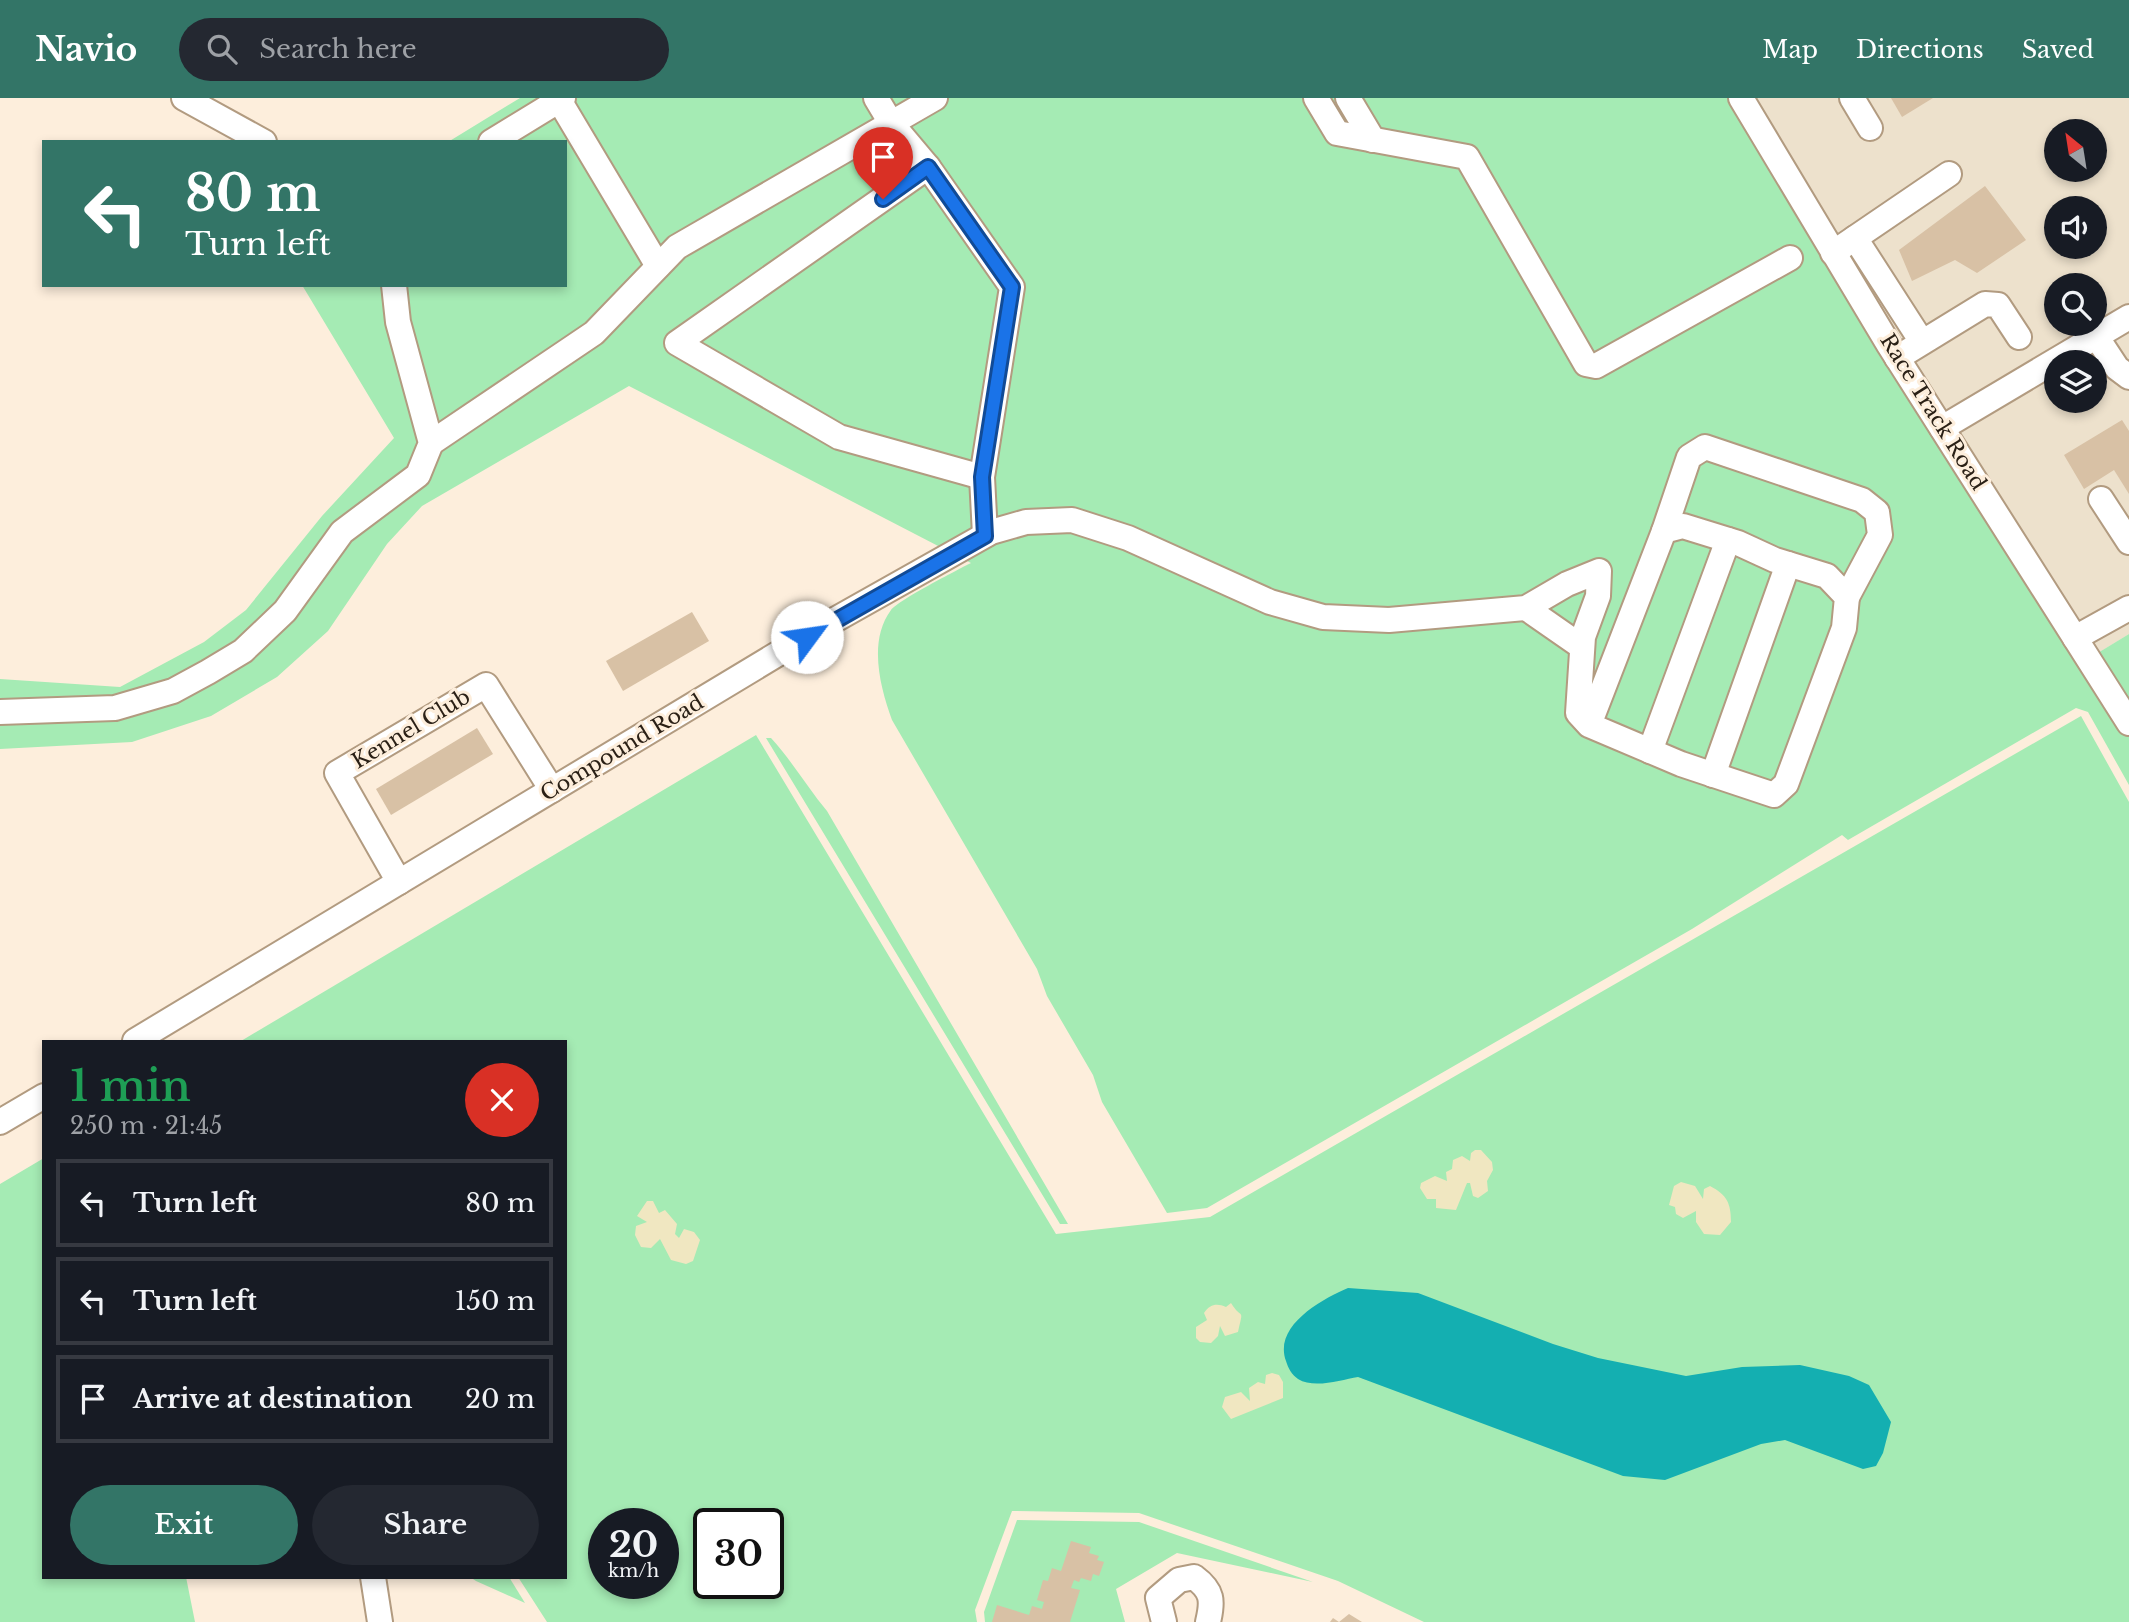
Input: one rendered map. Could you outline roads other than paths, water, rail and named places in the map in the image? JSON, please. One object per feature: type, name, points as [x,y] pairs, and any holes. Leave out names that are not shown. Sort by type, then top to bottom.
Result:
[{"type":"street","points":[[184,98],[260,140]]},
{"type":"street","points":[[876,98],[891,123],[928,167],[1012,287],[982,477],[985,536]]},
{"type":"street","points":[[0,712],[115,708],[173,691],[243,651],[285,611],[342,531],[418,475],[431,443],[594,333],[677,247],[935,98]]},
{"type":"street","points":[[1316,98],[1337,133],[1467,157],[1586,364],[1596,366],[1790,258]]},
{"type":"street","points":[[1348,98],[1373,140]]},
{"type":"street","points":[[1852,98],[1870,128]]},
{"type":"street","points":[[494,140],[561,99],[658,266]]},
{"type":"street","name":"Race Track Road","points":[[1747,100],[1833,253],[1897,358],[2129,723]]},
{"type":"street","points":[[928,167],[677,343],[839,437],[982,477]]},
{"type":"street","points":[[1833,253],[1949,174]]},
{"type":"street","points":[[1855,238],[1922,342]]},
{"type":"street","points":[[394,287],[398,322],[431,443]]},
{"type":"street","points":[[1897,358],[1985,304],[1998,305],[2019,337]]},
{"type":"street","points":[[2107,330],[2129,317]]},
{"type":"street","points":[[1942,428],[2096,336],[2128,379]]},
{"type":"street","points":[[1582,648],[1526,608],[1567,584],[1600,571],[1598,596],[1582,648],[1578,713],[1589,725],[1650,751],[1774,795],[1786,784],[1844,628],[1847,597],[1880,535],[1877,512],[1862,500],[1705,447],[1689,457],[1664,531],[1589,725]]},
{"type":"street","points":[[2101,499],[2129,542]]},
{"type":"street","name":"Compound Road","points":[[137,1040],[824,626],[985,536],[1026,522],[1072,520],[1128,538],[1270,602],[1323,617],[1390,620],[1526,608]]},
{"type":"street","points":[[1664,531],[1683,526],[1728,540],[1827,576],[1847,597]]},
{"type":"street","points":[[1650,751],[1728,540]]},
{"type":"street","points":[[1713,775],[1788,564]]},
{"type":"street","points":[[2075,638],[2129,608]]},
{"type":"street","name":"Kennel Club","points":[[399,882],[337,773],[486,685],[552,790]]},
{"type":"street","points":[[0,1122],[42,1097]]},
{"type":"street","points":[[1164,1622],[1158,1598],[1179,1580],[1194,1577],[1205,1585],[1213,1599],[1208,1622]]},
{"type":"street","points":[[373,1579],[380,1622]]},
{"type":"water","points":[[1348,1288],[1418,1293],[1553,1344],[1598,1358],[1686,1376],[1742,1367],[1800,1365],[1849,1376],[1869,1385],[1891,1422],[1883,1453],[1876,1466],[1863,1469],[1785,1440],[1761,1444],[1665,1480],[1623,1476],[1358,1377],[1320,1384],[1298,1379],[1286,1361],[1284,1348],[1293,1325],[1314,1307]]}]
